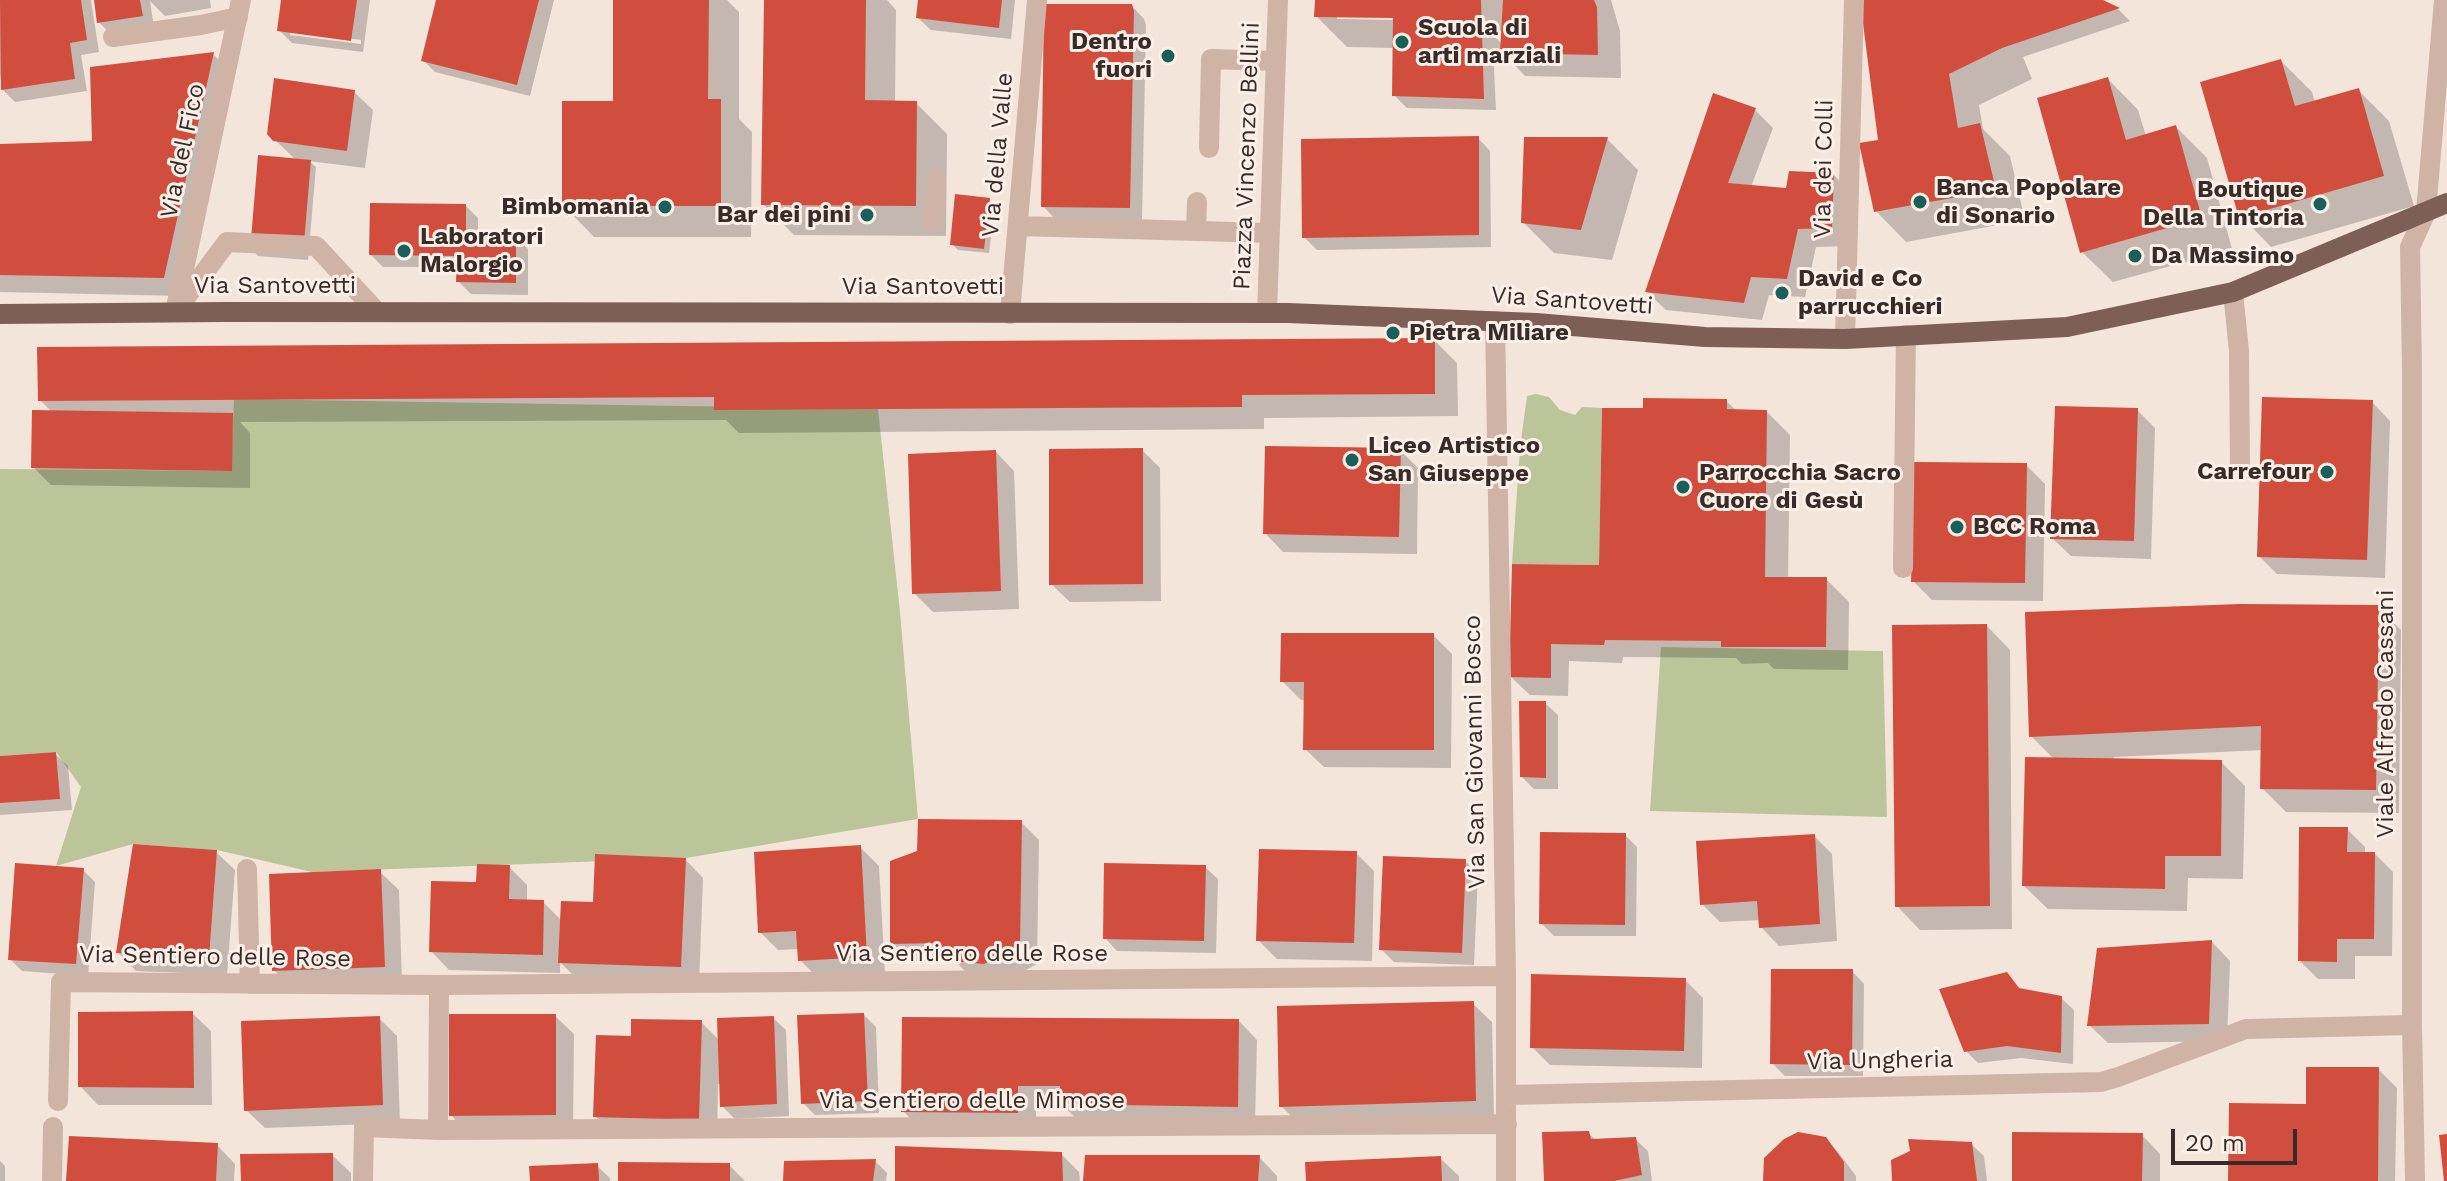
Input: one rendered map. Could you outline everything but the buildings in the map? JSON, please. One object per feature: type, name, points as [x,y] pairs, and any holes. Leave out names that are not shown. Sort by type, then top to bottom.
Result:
[{"type":"main road","name":"Via Santovetti","points":[[0,314],[1267,313],[1495,321],[1705,337],[1845,339],[2067,327],[2233,292],[2447,203]]},
{"type":"street","name":"Via della Valle","points":[[1010,314],[1037,0]]},
{"type":"street","name":"Piazza Vincenzo Bellini","points":[[1267,313],[1278,0]]},
{"type":"street","name":"Via dei Colli","points":[[1845,339],[1854,0]]},
{"type":"street","points":[[2426,212],[2437,2]]},
{"type":"street","points":[[113,37],[201,25],[239,8]]},
{"type":"street","name":"Via del Fico","points":[[175,312],[239,8]]},
{"type":"street","points":[[1209,148],[1211,59],[1275,61]]},
{"type":"street","points":[[933,221],[936,179]]},
{"type":"street","points":[[1196,231],[1197,202]]},
{"type":"street","name":"Viale Alfredo Cassani","points":[[2415,1181],[2410,247],[2426,212]]},
{"type":"street","points":[[1018,226],[1270,233]]},
{"type":"street","points":[[175,312],[227,242],[316,246],[377,312]]},
{"type":"street","points":[[2233,292],[2239,351],[2240,471]]},
{"type":"street","name":"Via San Giovanni Bosco","points":[[1495,321],[1506,976],[1506,1181]]},
{"type":"street","points":[[1903,568],[1906,335]]},
{"type":"street","points":[[247,869],[250,984]]},
{"type":"street","name":"Via Sentiero delle Rose","points":[[58,1101],[61,982],[439,985],[1506,976]]},
{"type":"street","points":[[363,1181],[364,1127],[438,1130],[439,985]]},
{"type":"street","name":"Via Ungheria","points":[[1506,1095],[2101,1082],[2246,1029],[2412,1025]]},
{"type":"street","name":"Via Sentiero delle Mimose","points":[[438,1130],[1507,1124]]},
{"type":"street","points":[[52,1181],[53,1127]]},
{"type":"green space","points":[[1536,394],[1549,397],[1560,410],[1575,415],[1582,407],[1602,408],[1599,565],[1512,564],[1527,396]]},
{"type":"green space","points":[[234,399],[878,409],[918,819],[686,858],[312,872],[217,850],[133,844],[56,866],[81,787],[56,752],[0,756],[0,469],[231,471]]},
{"type":"green space","points":[[1661,647],[1883,651],[1887,817],[1650,811]]},
{"type":"place","name":"Scuola di arti marziali","points":[[1402,42]]},
{"type":"place","name":"Dentro fuori","points":[[1168,56]]},
{"type":"place","name":"Banca Popolare di Sonario","points":[[1920,202]]},
{"type":"place","name":"Boutique Della Tintoria","points":[[2320,204]]},
{"type":"place","name":"Bimbomania","points":[[665,207]]},
{"type":"place","name":"Bar dei pini","points":[[867,215]]},
{"type":"place","name":"Laboratori Malorgio","points":[[404,251]]},
{"type":"place","name":"Da Massimo","points":[[2135,256]]},
{"type":"place","name":"David e Co parrucchieri","points":[[1782,293]]},
{"type":"place","name":"Pietra Miliare","points":[[1393,333]]},
{"type":"place","name":"Liceo Artistico San Giuseppe","points":[[1352,460]]},
{"type":"place","name":"Carrefour","points":[[2327,472]]},
{"type":"place","name":"Parrocchia Sacro Cuore di Gesù","points":[[1683,487]]},
{"type":"place","name":"BCC Roma","points":[[1957,527]]}]
